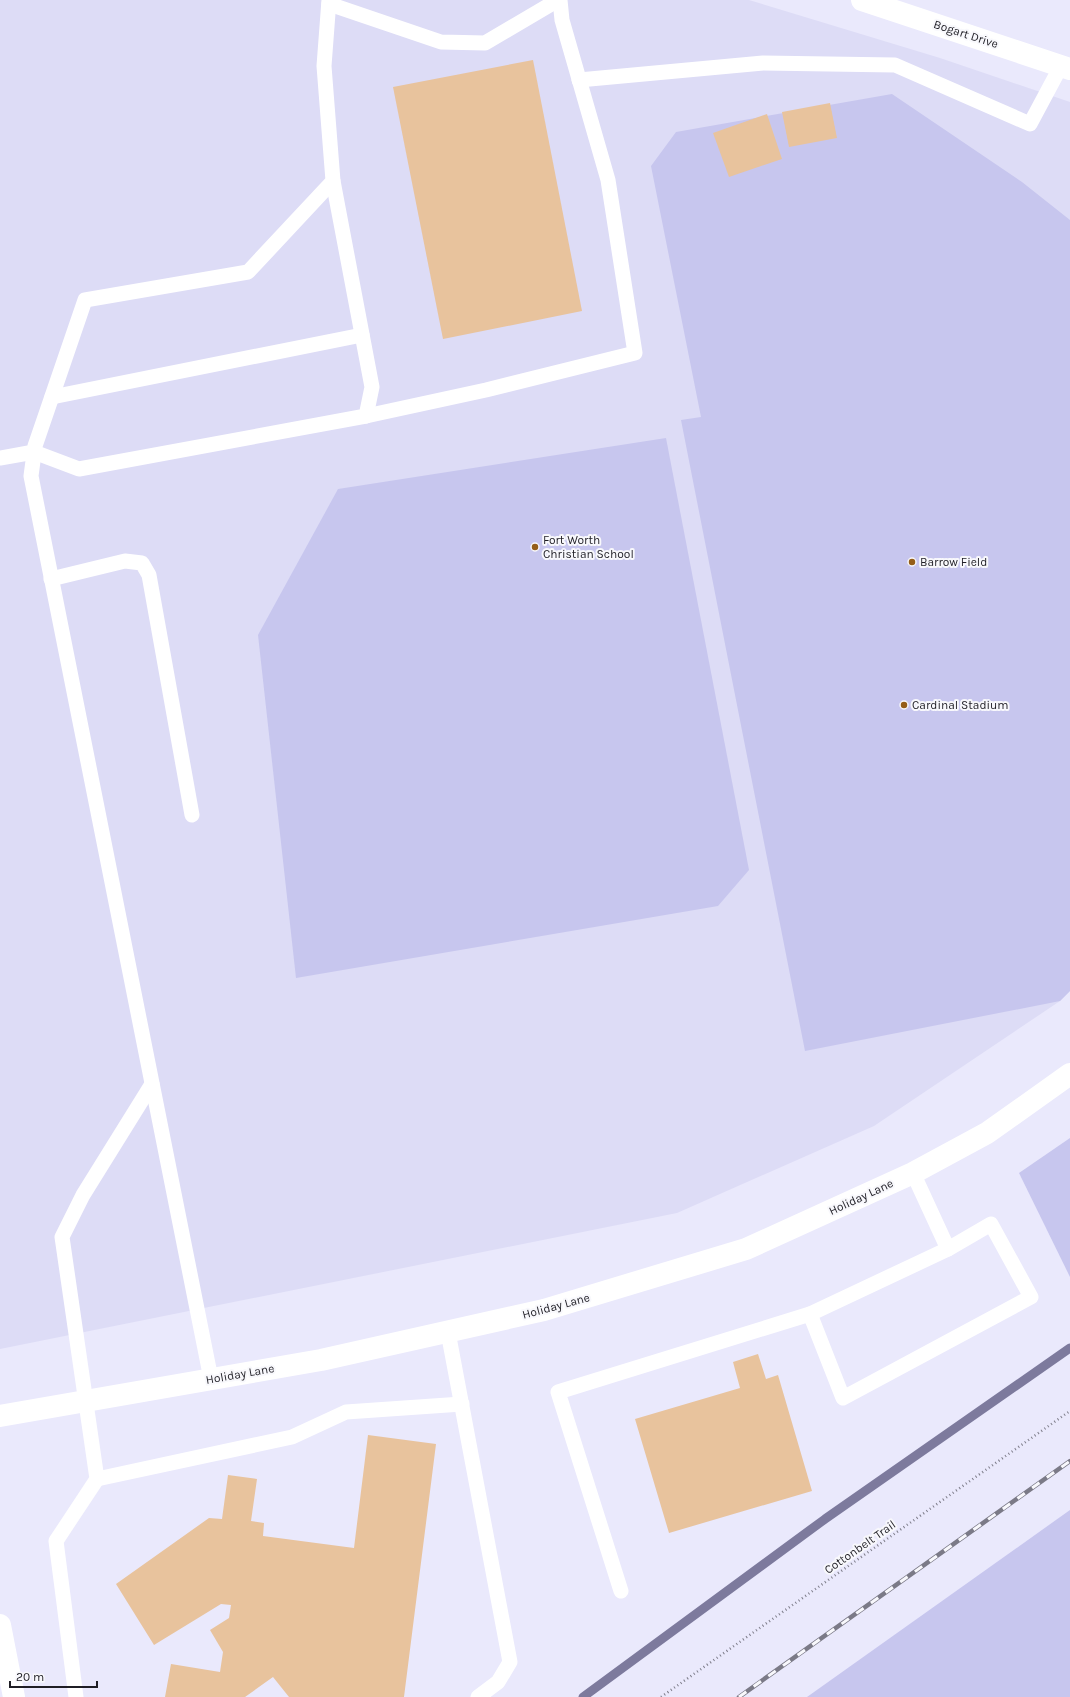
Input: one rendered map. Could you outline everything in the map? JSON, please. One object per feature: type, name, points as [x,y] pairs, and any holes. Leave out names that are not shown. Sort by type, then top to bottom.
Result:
[{"type":"street","name":"Bogart Drive","points":[[862,0],[1065,67]]},
{"type":"street","name":"Holiday Lane","points":[[0,1416],[321,1360],[448,1332],[544,1310],[746,1249],[913,1173],[987,1132],[1070,1074]]},
{"type":"street","points":[[0,1625],[14,1697]]},
{"type":"lane","points":[[0,458],[34,452],[79,469],[366,416],[486,390],[635,353],[608,180],[562,20],[559,0],[485,43],[441,42],[329,2],[324,66],[333,181],[372,387],[366,416]]},
{"type":"lane","points":[[579,80],[763,63],[895,65],[1030,124],[1065,67]]},
{"type":"lane","points":[[211,1379],[31,476],[34,452],[85,300],[248,272],[333,181]]},
{"type":"lane","points":[[52,397],[362,335]]},
{"type":"lane","points":[[51,579],[125,561],[142,563],[149,575],[192,815]]},
{"type":"lane","points":[[76,1697],[56,1541],[97,1479],[62,1237],[83,1195],[152,1084]]},
{"type":"lane","points":[[913,1173],[948,1249]]},
{"type":"lane","points":[[621,1591],[558,1392],[810,1314],[948,1249],[991,1224],[1031,1297],[843,1398],[810,1314]]},
{"type":"lane","points":[[448,1332],[510,1662],[498,1682],[478,1697]]},
{"type":"lane","points":[[97,1479],[292,1438],[346,1412],[462,1404]]},
{"type":"path","name":"Cottonbelt Trail","points":[[661,1697],[1070,1411]]},
{"type":"shaded area","name":"Fort Worth Christian School","points":[[0,0],[749,0],[940,58],[1070,102],[1070,991],[1060,1001],[874,1126],[677,1213],[0,1349]]},
{"type":"shaded area","name":"Cardinal Stadium","points":[[892,94],[1022,182],[1070,220],[1070,991],[1060,1001],[805,1051],[681,420],[701,417],[651,166],[676,132]]},
{"type":"shaded area","points":[[666,438],[749,870],[718,906],[296,978],[258,635],[338,489]]},
{"type":"shaded area","points":[[1070,1138],[1070,1277],[1019,1173]]},
{"type":"shaded area","points":[[1070,1510],[1070,1697],[807,1697]]},
{"type":"building","points":[[533,60],[582,311],[443,339],[393,87]]},
{"type":"building","points":[[830,103],[837,138],[789,147],[782,112]]},
{"type":"building","points":[[767,114],[782,159],[729,177],[713,133]]},
{"type":"building","points":[[758,1354],[766,1379],[778,1375],[812,1491],[669,1533],[635,1419],[740,1388],[733,1362]]},
{"type":"building","points":[[368,1435],[436,1444],[404,1697],[289,1697],[273,1677],[245,1697],[165,1697],[171,1664],[220,1672],[223,1652],[210,1630],[229,1618],[231,1605],[221,1604],[154,1645],[116,1584],[209,1518],[222,1519],[228,1475],[257,1479],[251,1521],[264,1523],[263,1536],[354,1548]]},
{"type":"waterway","points":[[583,1697],[825,1519],[1070,1348]]},
{"type":"railway","points":[[739,1697],[1070,1461]]},
{"type":"place","name":"Fort Worth Christian School","points":[[535,547]]},
{"type":"place","name":"Barrow Field","points":[[912,562]]},
{"type":"place","name":"Cardinal Stadium","points":[[904,705]]}]
